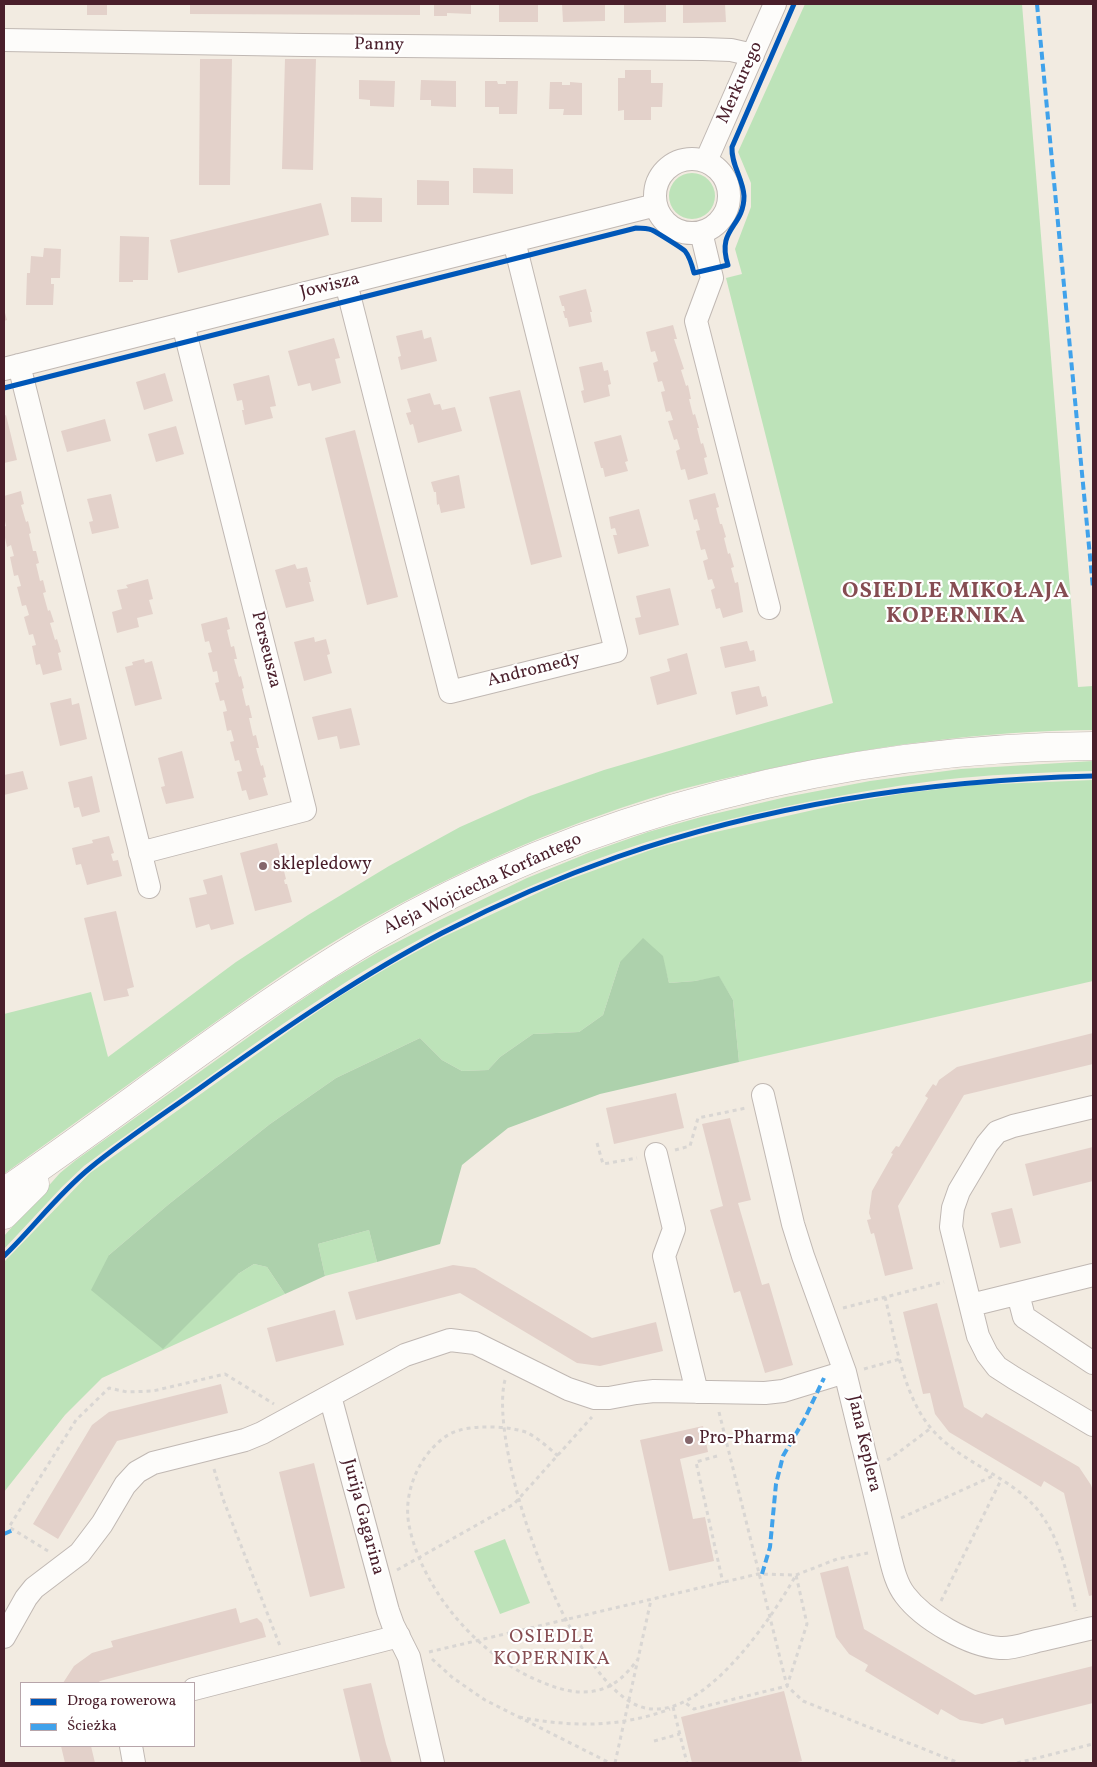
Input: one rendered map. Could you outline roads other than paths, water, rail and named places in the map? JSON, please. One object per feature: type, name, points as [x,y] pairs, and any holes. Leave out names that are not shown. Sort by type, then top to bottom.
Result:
[{"type":"main road","name":"Aleja Wojciecha Korfantego","points":[[4,1192],[77,1142],[292,987],[349,951],[433,905],[509,868],[567,844],[658,813],[808,776],[921,757],[1020,748],[1093,746]]},
{"type":"main road","name":"Aleja Wojciecha Korfantego","points":[[4,1215],[77,1142]]},
{"type":"street","name":"Merkurego","points":[[706,162],[775,4]]},
{"type":"street","name":"Panny","points":[[4,40],[703,49],[731,50],[753,56]]},
{"type":"street","points":[[693,159],[706,162],[716,167],[724,176],[729,198],[726,210],[720,220],[701,232],[678,230],[668,224],[656,205],[656,191],[660,178],[668,168],[679,161],[693,159]]},
{"type":"street","name":"Jowisza","points":[[11,367],[656,205]]},
{"type":"street","points":[[701,232],[712,278],[696,321],[769,608]]},
{"type":"street","name":"Andromedy","points":[[346,283],[450,692],[616,652],[514,240]]},
{"type":"street","name":"Perseusza","points":[[140,853],[305,810],[183,324]]},
{"type":"street","points":[[11,367],[149,888]]},
{"type":"street","name":"Jana Keplera","points":[[764,1101],[793,1224],[846,1373],[882,1527],[895,1575],[904,1594],[932,1620],[985,1646],[1001,1648],[1018,1646],[1087,1629]]},
{"type":"street","points":[[1093,1107],[1013,1126],[997,1132],[987,1144],[959,1191],[953,1208],[951,1227],[978,1336],[987,1354],[997,1367],[1093,1425]]},
{"type":"street","points":[[656,1154],[674,1229],[664,1256],[706,1392]]},
{"type":"street","points":[[971,1305],[1093,1275]]},
{"type":"street","points":[[1018,1294],[1024,1317],[1093,1363]]},
{"type":"street","points":[[4,1637],[26,1598],[34,1588],[80,1553],[102,1524],[125,1485],[137,1472],[153,1463],[245,1440],[262,1433],[405,1355],[450,1340],[475,1343],[568,1390],[595,1398],[609,1398],[654,1391],[765,1393],[783,1391],[846,1373]]},
{"type":"street","name":"Jurija Gagarina","points":[[330,1396],[379,1580],[393,1625],[409,1657],[433,1763]]},
{"type":"street","points":[[195,1689],[399,1636]]},
{"type":"street","points":[[130,1747],[134,1763]]},
{"type":"place","name":"sklepledowy","points":[[263,866]]},
{"type":"place","name":"Pro-Pharma","points":[[689,1440]]},
{"type":"district","name":"OSIEDLE MIKOŁAJA KOPERNIKA","points":[[956,606]]},
{"type":"district","name":"OSIEDLE KOPERNIKA","points":[[552,1650]]}]
